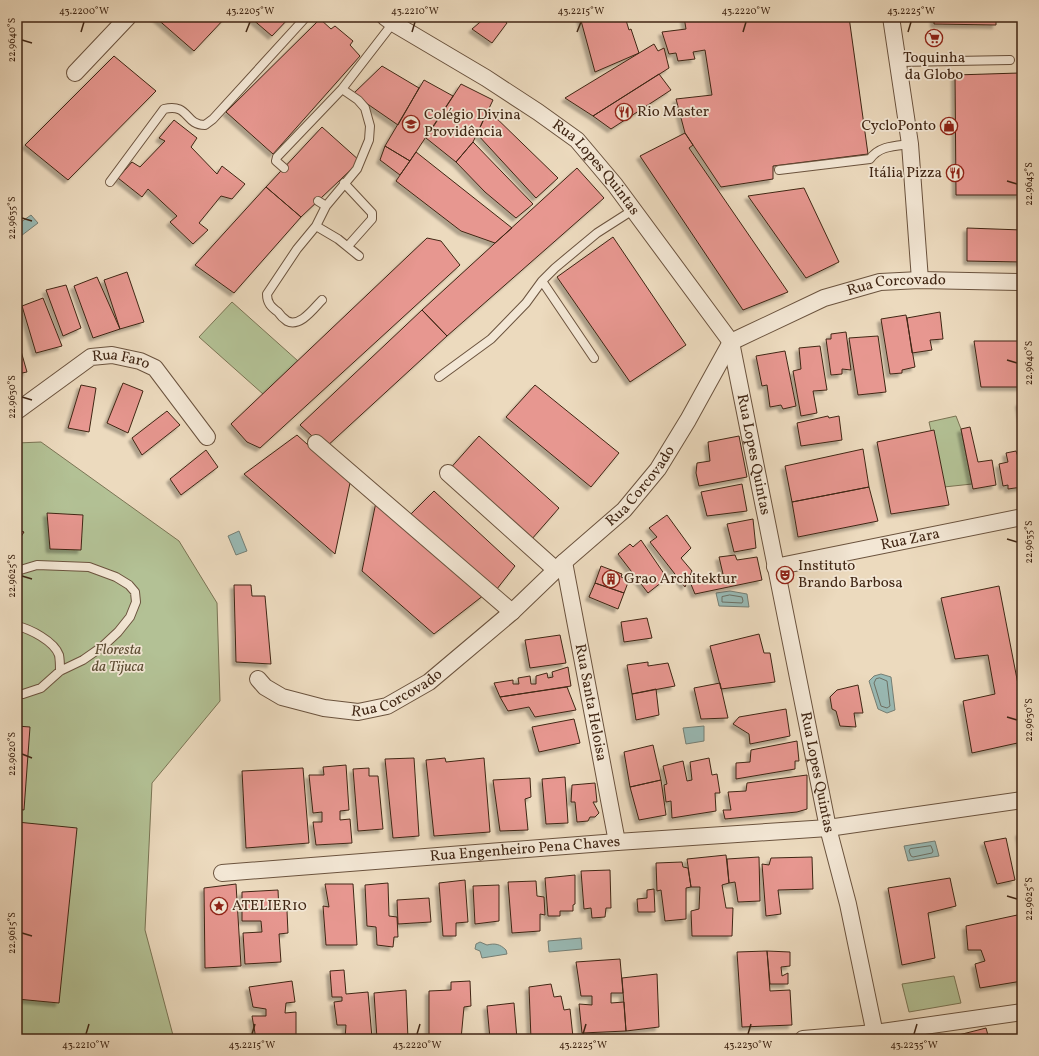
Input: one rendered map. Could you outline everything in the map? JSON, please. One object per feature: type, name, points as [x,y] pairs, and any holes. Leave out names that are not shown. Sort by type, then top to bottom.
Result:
[{"type":"street","points":[[75,73],[128,17]]},
{"type":"street","points":[[891,17],[910,144],[920,280]]},
{"type":"street","name":"Rua Lopes Quintas","points":[[389,20],[486,78],[577,140],[615,185],[731,342],[828,828],[848,904],[876,1036]]},
{"type":"street","name":"Rua Corcovado","points":[[258,679],[265,687],[282,697],[324,708],[358,712],[387,706],[429,682],[512,612],[560,566],[624,510],[658,469],[688,420],[731,342],[824,298],[880,282],[920,280],[1022,282]]},
{"type":"street","name":"Rua Faro","points":[[17,411],[91,357],[112,355],[140,362],[154,368],[207,437]]},
{"type":"street","points":[[316,443],[512,612]]},
{"type":"street","points":[[448,473],[560,566]]},
{"type":"street","name":"Rua Zara","points":[[775,567],[1022,517]]},
{"type":"street","name":"Rua Santa Heloisa","points":[[560,566],[617,842]]},
{"type":"street","name":"Rua Engenheiro Pena Chaves","points":[[222,873],[617,842],[828,828],[1022,800]]},
{"type":"street","points":[[803,1039],[876,1036],[1022,1012]]},
{"type":"lane","points":[[110,182],[164,109],[173,107],[178,108],[195,123],[205,125],[306,17]]},
{"type":"lane","points":[[284,168],[276,161],[277,157],[342,89],[389,20]]},
{"type":"lane","points":[[898,62],[1010,60]]},
{"type":"lane","points":[[322,300],[300,321],[294,322],[287,321],[270,305],[267,300],[267,294],[297,248],[316,226],[326,206],[357,169],[368,140],[370,126],[365,108],[358,100],[342,89]]},
{"type":"lane","points":[[779,170],[870,159],[874,152],[888,147],[910,144]]},
{"type":"lane","points":[[344,183],[372,213],[373,216],[348,246]]},
{"type":"lane","points":[[318,201],[326,206]]},
{"type":"lane","points":[[439,377],[491,339],[526,303],[542,281],[597,233],[633,210]]},
{"type":"lane","points":[[316,226],[338,239],[359,256]]},
{"type":"lane","points":[[542,281],[594,358]]},
{"type":"lane","points":[[17,571],[37,565],[89,567],[116,577],[129,585],[135,592],[136,602],[130,616],[118,632],[103,646],[83,660],[60,671],[41,688],[23,694],[17,694]]},
{"type":"lane","points":[[17,626],[27,628],[47,640],[58,654],[60,671]]},
{"type":"green space","points":[[232,302],[298,361],[263,394],[199,337]]},
{"type":"green space","points":[[956,416],[961,429],[972,484],[944,487],[929,422]]},
{"type":"green space","name":"Floresta da Tijuca","points":[[41,442],[179,541],[217,603],[220,701],[152,783],[145,930],[174,1039],[17,1039],[17,443]]},
{"type":"green space","points":[[954,976],[961,1003],[909,1012],[902,984]]},
{"type":"water","points":[[31,215],[38,223],[17,239],[17,225]]},
{"type":"water","points":[[239,531],[247,551],[236,555],[228,536]]},
{"type":"water","points":[[730,591],[747,594],[749,607],[719,606],[716,593]]},
{"type":"water","points":[[881,674],[891,677],[895,710],[887,713],[878,709],[869,681],[874,676]]},
{"type":"water","points":[[704,726],[704,741],[686,744],[683,728]]},
{"type":"water","points":[[935,841],[939,856],[908,861],[904,846]]},
{"type":"water","points":[[581,938],[582,949],[549,952],[548,941]]},
{"type":"water","points":[[480,942],[487,945],[495,944],[502,946],[506,950],[507,954],[482,958],[480,951],[475,949],[476,944]]},
{"type":"building","points":[[155,17],[226,17],[194,51]]},
{"type":"building","points":[[290,17],[272,36],[251,18]]},
{"type":"building","points":[[486,17],[500,17],[507,23],[492,43],[472,29]]},
{"type":"building","points":[[580,17],[625,17],[629,30],[631,29],[639,53],[595,72]]},
{"type":"building","points":[[684,17],[849,17],[868,154],[773,166],[773,179],[721,187],[685,133],[676,99],[712,95],[705,50],[693,52],[695,59],[678,61],[676,53],[669,54],[662,32],[686,29]]},
{"type":"building","points":[[934,17],[996,17],[996,25],[934,24]]},
{"type":"building","points":[[320,19],[331,29],[335,26],[353,41],[350,45],[360,56],[273,154],[226,112]]},
{"type":"building","points":[[654,44],[658,51],[664,48],[669,68],[593,116],[565,98]]},
{"type":"building","points":[[114,56],[156,91],[68,180],[25,145]]},
{"type":"building","points":[[382,66],[419,88],[398,125],[353,94]]},
{"type":"building","points":[[1019,73],[1020,195],[956,195],[955,75]]},
{"type":"building","points":[[659,74],[671,90],[611,129],[593,116]]},
{"type":"building","points":[[424,80],[453,96],[410,161],[385,146]]},
{"type":"building","points":[[461,84],[493,100],[473,142],[456,162],[426,138]]},
{"type":"building","points":[[488,110],[558,178],[536,198],[477,134]]},
{"type":"building","points":[[174,120],[197,138],[191,147],[217,174],[222,166],[245,184],[232,199],[221,196],[199,223],[208,230],[193,244],[170,222],[177,216],[148,189],[142,197],[118,178],[132,162],[140,167],[165,141],[159,138]]},
{"type":"building","points":[[322,127],[360,161],[301,217],[266,187]]},
{"type":"building","points":[[685,133],[693,145],[689,148],[788,292],[743,310],[640,156]]},
{"type":"building","points":[[473,142],[533,204],[516,218],[485,192],[456,162]]},
{"type":"building","points":[[385,146],[410,161],[400,175],[380,160]]},
{"type":"building","points":[[416,152],[512,228],[495,243],[461,231],[396,181]]},
{"type":"building","points":[[577,168],[604,198],[447,336],[422,310]]},
{"type":"building","points":[[266,187],[301,217],[234,293],[195,265]]},
{"type":"building","points":[[804,188],[839,262],[806,278],[748,196]]},
{"type":"building","points":[[967,228],[1022,230],[1022,262],[967,261]]},
{"type":"building","points":[[613,237],[686,345],[630,382],[557,277]]},
{"type":"building","points":[[427,238],[441,241],[460,265],[260,448],[247,442],[231,424]]},
{"type":"building","points":[[127,272],[144,322],[120,329],[104,280]]},
{"type":"building","points":[[97,277],[120,329],[93,338],[74,286]]},
{"type":"building","points":[[66,285],[81,328],[63,336],[46,290]]},
{"type":"building","points":[[43,298],[62,346],[36,353],[22,306]]},
{"type":"building","points":[[422,310],[447,336],[325,448],[300,425]]},
{"type":"building","points":[[940,312],[943,339],[930,340],[932,350],[912,353],[907,318]]},
{"type":"building","points":[[906,315],[915,367],[902,370],[902,373],[890,374],[881,319]]},
{"type":"building","points":[[846,332],[851,370],[842,369],[842,374],[831,375],[826,339],[831,339],[831,334]]},
{"type":"building","points":[[878,336],[886,392],[858,395],[849,338]]},
{"type":"building","points":[[17,337],[27,372],[17,374]]},
{"type":"building","points":[[974,341],[1022,341],[1022,387],[981,387]]},
{"type":"building","points":[[820,346],[827,390],[813,391],[817,413],[801,416],[793,371],[801,369],[799,348]]},
{"type":"building","points":[[785,351],[796,406],[783,409],[781,405],[770,407],[767,385],[762,386],[756,356]]},
{"type":"building","points":[[123,383],[143,391],[128,433],[107,423]]},
{"type":"building","points":[[81,385],[96,388],[89,432],[68,428]]},
{"type":"building","points":[[535,385],[619,453],[591,487],[506,417]]},
{"type":"building","points":[[1022,402],[1022,419],[1019,403]]},
{"type":"building","points":[[167,411],[180,425],[142,455],[132,438]]},
{"type":"building","points":[[828,416],[829,418],[839,416],[842,440],[801,446],[797,423]]},
{"type":"building","points":[[970,427],[978,462],[992,460],[996,485],[973,489],[961,429]]},
{"type":"building","points":[[934,430],[949,505],[891,514],[877,442]]},
{"type":"building","points":[[297,435],[350,483],[335,554],[244,474]]},
{"type":"building","points":[[479,436],[559,508],[531,540],[448,471]]},
{"type":"building","points":[[739,436],[747,477],[699,486],[696,473],[697,463],[710,461],[708,442]]},
{"type":"building","points":[[863,449],[869,487],[792,502],[785,466]]},
{"type":"building","points":[[206,450],[218,467],[181,495],[170,479]]},
{"type":"building","points":[[1016,451],[1020,462],[1022,462],[1022,487],[1008,489],[1008,485],[1003,486],[999,464],[1008,462],[1006,453]]},
{"type":"building","points":[[742,484],[747,511],[707,516],[701,492]]},
{"type":"building","points":[[869,487],[878,521],[798,537],[792,502]]},
{"type":"building","points":[[434,491],[515,566],[493,594],[408,517]]},
{"type":"building","points":[[376,502],[484,595],[434,634],[362,571]]},
{"type":"building","points":[[47,513],[83,515],[81,550],[50,549]]},
{"type":"building","points":[[667,515],[691,548],[681,558],[692,571],[685,587],[650,542],[657,537],[649,528]]},
{"type":"building","points":[[753,519],[756,548],[734,552],[727,524]]},
{"type":"building","points":[[17,529],[24,532],[17,543]]},
{"type":"building","points":[[641,540],[667,578],[648,593],[618,554],[630,544],[633,547]]},
{"type":"building","points":[[735,555],[737,560],[757,557],[762,580],[695,594],[690,582],[723,574],[719,557]]},
{"type":"building","name":"Grao Architektur","points":[[601,566],[622,574],[621,577],[629,580],[624,593],[595,583]]},
{"type":"building","points":[[595,583],[624,593],[618,609],[589,597]]},
{"type":"building","points":[[234,585],[251,585],[252,596],[265,596],[271,664],[236,662]]},
{"type":"building","name":"Instituto Brando Barbosa","points":[[999,586],[1022,705],[1022,742],[972,753],[963,701],[995,694],[988,655],[955,659],[941,598]]},
{"type":"building","points":[[647,618],[652,638],[624,642],[621,622]]},
{"type":"building","points":[[759,634],[764,653],[770,653],[775,682],[721,689],[710,646]]},
{"type":"building","points":[[560,635],[566,663],[530,668],[525,640]]},
{"type":"building","points":[[648,662],[648,666],[668,663],[675,686],[632,694],[627,665]]},
{"type":"building","points":[[568,667],[571,686],[500,697],[494,683],[513,680],[513,684],[519,684],[518,678],[530,676],[531,684],[536,684],[536,676],[547,673],[548,678],[553,677],[552,672]]},
{"type":"building","points":[[720,683],[728,718],[701,719],[694,688]]},
{"type":"building","points":[[858,685],[863,713],[854,713],[856,727],[840,726],[836,711],[832,709],[830,697],[837,690]]},
{"type":"building","points":[[567,687],[576,710],[535,717],[529,707],[508,711],[500,697]]},
{"type":"building","points":[[656,689],[659,715],[636,720],[632,694]]},
{"type":"building","points":[[786,709],[790,736],[750,744],[749,734],[733,724],[739,717]]},
{"type":"building","points":[[574,719],[580,743],[539,752],[532,727]]},
{"type":"building","points":[[17,726],[30,727],[24,810],[17,809]]},
{"type":"building","points":[[797,741],[799,761],[795,761],[795,769],[736,779],[736,763],[750,762],[751,750]]},
{"type":"building","points":[[653,745],[661,780],[630,787],[624,752]]},
{"type":"building","points":[[414,758],[419,836],[393,838],[385,759]]},
{"type":"building","points":[[445,758],[446,762],[484,758],[490,832],[434,836],[426,760]]},
{"type":"building","points":[[709,758],[712,775],[717,774],[720,793],[715,793],[716,811],[672,818],[671,801],[666,802],[664,785],[667,784],[663,766],[683,761],[687,781],[692,780],[690,762]]},
{"type":"building","points":[[346,765],[349,810],[340,811],[340,820],[350,819],[352,843],[316,845],[313,822],[322,822],[322,812],[313,813],[309,775],[324,775],[323,767]]},
{"type":"building","points":[[303,768],[309,843],[246,848],[242,771]]},
{"type":"building","points":[[369,768],[369,776],[378,776],[383,829],[358,831],[353,769]]},
{"type":"building","points":[[807,775],[807,809],[797,812],[725,819],[723,810],[731,810],[728,792],[746,791],[747,783]]},
{"type":"building","points":[[565,777],[568,823],[546,824],[542,779]]},
{"type":"building","points":[[530,778],[531,797],[525,799],[528,830],[500,831],[493,780]]},
{"type":"building","points":[[661,780],[666,815],[639,820],[630,787]]},
{"type":"building","points":[[595,783],[597,802],[593,802],[599,813],[595,817],[590,817],[588,821],[577,822],[575,802],[571,802],[572,785]]},
{"type":"building","points":[[17,822],[77,828],[59,1003],[17,999]]},
{"type":"building","points":[[1022,832],[1022,847],[1019,833]]},
{"type":"building","points":[[1006,838],[1015,880],[997,884],[984,842]]},
{"type":"building","points":[[726,855],[729,883],[722,885],[726,908],[733,908],[732,936],[692,936],[691,911],[699,909],[700,887],[691,887],[687,859]]},
{"type":"building","points":[[759,857],[760,901],[738,902],[735,882],[729,883],[727,859]]},
{"type":"building","points":[[812,857],[813,889],[778,890],[781,914],[766,916],[762,864],[769,865],[771,858]]},
{"type":"building","points":[[682,862],[683,867],[688,868],[691,887],[686,888],[686,919],[665,921],[661,890],[657,891],[656,863]]},
{"type":"building","points":[[610,870],[611,908],[606,908],[605,917],[592,918],[591,908],[584,909],[581,871]]},
{"type":"building","points":[[575,875],[575,904],[573,905],[573,911],[560,911],[560,916],[548,916],[545,878]]},
{"type":"building","points":[[950,878],[956,906],[928,913],[935,958],[902,965],[888,888]]},
{"type":"building","points":[[465,880],[468,922],[456,923],[456,936],[443,936],[439,883]]},
{"type":"building","points":[[536,881],[537,896],[544,897],[545,915],[540,914],[540,931],[512,933],[508,882]]},
{"type":"building","points":[[388,883],[389,916],[397,917],[398,937],[394,937],[393,947],[377,945],[376,927],[367,926],[365,885]]},
{"type":"building","points":[[236,884],[241,966],[205,968],[204,888]]},
{"type":"building","points":[[325,884],[353,884],[357,945],[326,945],[323,906],[329,907]]},
{"type":"building","points":[[499,885],[499,921],[475,924],[473,886]]},
{"type":"building","points":[[654,889],[655,912],[638,912],[637,899],[647,898],[647,890]]},
{"type":"building","points":[[278,890],[279,911],[287,911],[288,933],[279,934],[281,962],[245,964],[243,933],[262,932],[261,921],[242,921],[242,892]]},
{"type":"building","points":[[429,898],[431,922],[398,924],[397,900]]},
{"type":"building","points":[[1022,914],[1022,981],[980,988],[975,964],[985,961],[981,950],[968,950],[966,926]]},
{"type":"building","points":[[767,951],[770,991],[790,990],[792,1025],[742,1027],[737,952]]},
{"type":"building","points":[[767,951],[790,952],[790,966],[781,967],[782,976],[788,973],[788,984],[770,984]]},
{"type":"building","points":[[620,959],[623,993],[611,993],[611,1003],[624,1002],[626,1031],[582,1033],[579,1004],[592,1005],[592,996],[581,996],[576,962]]},
{"type":"building","points":[[344,970],[346,994],[368,992],[372,1038],[345,1039],[346,1025],[337,1025],[334,1002],[342,1001],[342,997],[332,997],[330,971]]},
{"type":"building","points":[[657,974],[659,1027],[626,1031],[622,978]]},
{"type":"building","points":[[292,981],[295,1002],[286,1003],[285,1013],[296,1012],[296,1039],[256,1039],[252,1016],[266,1016],[266,1009],[253,1007],[249,987]]},
{"type":"building","points":[[470,981],[471,1006],[464,1007],[461,1039],[429,1039],[429,991],[451,990],[451,982]]},
{"type":"building","points":[[551,984],[554,997],[561,996],[564,1010],[570,1009],[573,1037],[531,1039],[529,987]]},
{"type":"building","points":[[406,990],[408,1039],[377,1039],[374,993]]},
{"type":"building","points":[[514,1003],[517,1039],[490,1039],[487,1006]]},
{"type":"building","points":[[986,1028],[989,1039],[943,1039]]},
{"type":"building","points":[[1020,1035],[1021,1039],[1007,1039]]},
{"type":"place","name":"Toquinha da Globo","points":[[934,38]]},
{"type":"place","name":"Rio Master","points":[[624,112]]},
{"type":"place","name":"Colégio Divina Providência","points":[[411,124]]},
{"type":"place","name":"CycloPonto","points":[[949,126]]},
{"type":"place","name":"Itália Pizza","points":[[955,173]]},
{"type":"place","name":"Instituto Brando Barbosa","points":[[785,575]]},
{"type":"place","name":"Grao Architektur","points":[[611,579]]},
{"type":"place","name":"ATELIER10","points":[[219,906]]}]
